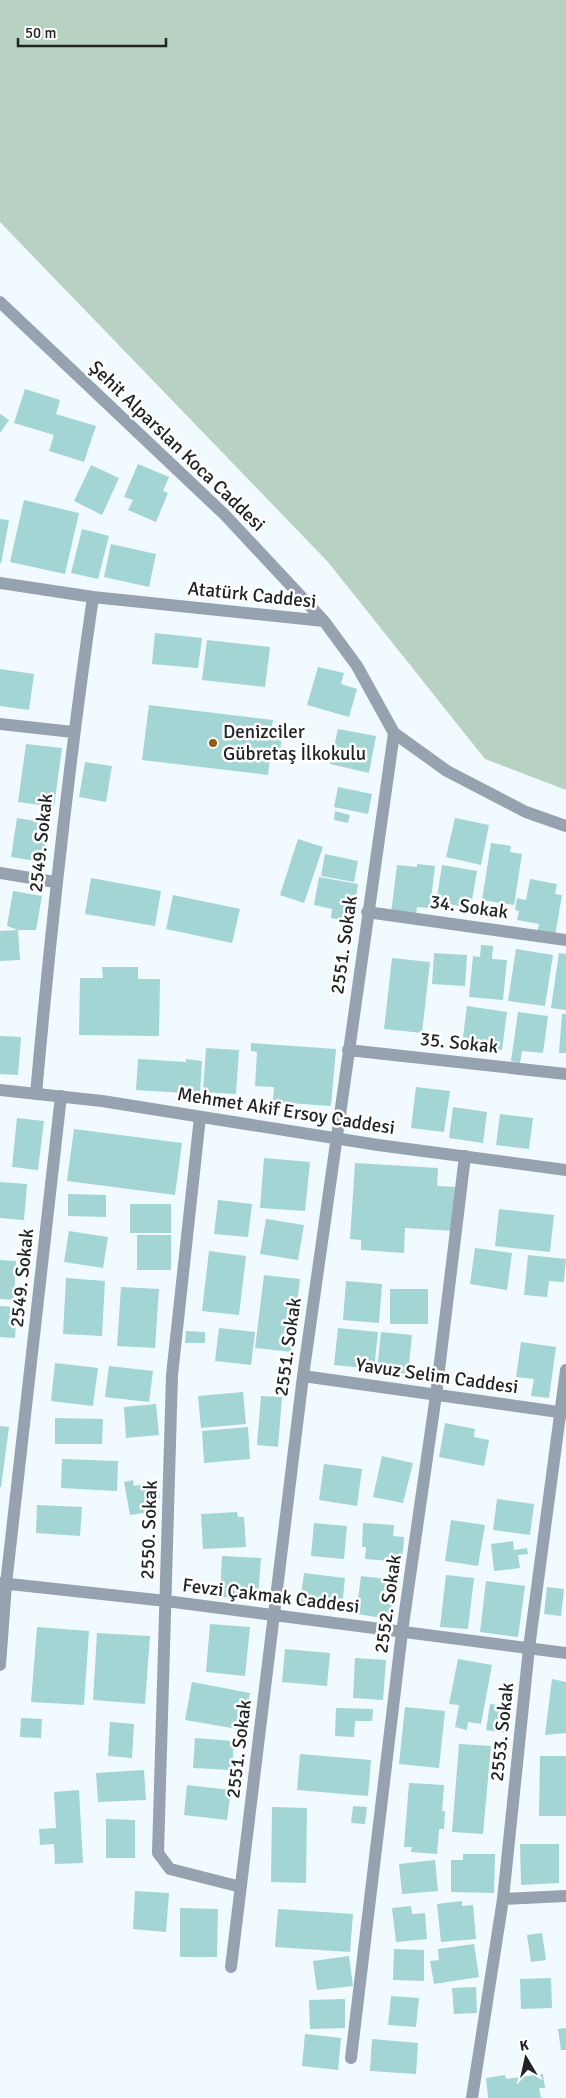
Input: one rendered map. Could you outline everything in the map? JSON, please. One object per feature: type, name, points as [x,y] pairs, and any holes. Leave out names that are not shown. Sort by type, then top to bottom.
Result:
[{"type":"street","name":"Şehit Alparslan Koca Caddesi","points":[[0,302],[226,515],[324,621]]},
{"type":"street","name":"Atatürk Caddesi","points":[[0,583],[93,597],[324,621],[357,666],[394,733],[447,771],[526,812],[566,826]]},
{"type":"street","name":"2549. Sokak","points":[[36,1094],[55,882],[73,732],[93,597]]},
{"type":"street","points":[[0,724],[73,732]]},
{"type":"street","name":"2551. Sokak","points":[[231,1967],[303,1376],[367,912],[394,733]]},
{"type":"street","points":[[0,873],[55,882]]},
{"type":"street","name":"34. Sokak","points":[[367,912],[566,940]]},
{"type":"street","name":"35. Sokak","points":[[348,1050],[566,1074]]},
{"type":"street","name":"Mehmet Akif Ersoy Caddesi","points":[[0,1090],[61,1096],[336,1139],[566,1170]]},
{"type":"street","name":"2549. Sokak","points":[[0,1665],[3,1583],[61,1096]]},
{"type":"street","name":"2550. Sokak","points":[[200,1117],[172,1375],[158,1853],[170,1869],[241,1887]]},
{"type":"street","name":"2552. Sokak","points":[[351,2058],[402,1632],[436,1395],[465,1156]]},
{"type":"street","name":"2553. Sokak","points":[[472,2098],[504,1899],[529,1648],[564,1412],[566,1370]]},
{"type":"street","name":"Yavuz Selim Caddesi","points":[[303,1376],[564,1412]]},
{"type":"street","name":"Fevzi Çakmak Caddesi","points":[[3,1583],[166,1601],[566,1653]]},
{"type":"street","points":[[504,1899],[566,1896]]},
{"type":"green space","points":[[0,0],[566,0],[566,790],[485,759],[328,562],[0,222]]},
{"type":"building","points":[[25,389],[60,400],[56,414],[96,426],[84,462],[49,451],[54,435],[14,423]]},
{"type":"building","points":[[0,414],[9,420],[0,433]]},
{"type":"building","points":[[138,464],[169,477],[163,491],[168,493],[156,522],[128,510],[133,500],[124,497]]},
{"type":"building","points":[[91,465],[119,478],[102,515],[74,501]]},
{"type":"building","points":[[24,500],[79,513],[65,574],[10,562]]},
{"type":"building","points":[[0,519],[9,520],[1,564],[0,563]]},
{"type":"building","points":[[82,529],[109,536],[98,579],[71,573]]},
{"type":"building","points":[[111,544],[156,554],[149,587],[104,577]]},
{"type":"building","points":[[155,633],[202,638],[198,668],[152,664]]},
{"type":"building","points":[[207,640],[270,647],[265,687],[202,680]]},
{"type":"building","points":[[318,667],[344,673],[341,684],[357,689],[349,717],[307,705]]},
{"type":"building","points":[[0,669],[34,674],[29,710],[0,706]]},
{"type":"building","name":"Denizciler Gübretaş İlkokulu","points":[[149,705],[273,720],[272,726],[283,728],[279,759],[270,758],[268,775],[142,760]]},
{"type":"building","points":[[338,729],[376,736],[369,773],[330,764]]},
{"type":"building","points":[[26,744],[62,748],[54,807],[18,802]]},
{"type":"building","points":[[85,762],[112,766],[106,802],[79,797]]},
{"type":"building","points":[[338,787],[372,794],[368,814],[334,807]]},
{"type":"building","points":[[335,811],[350,815],[348,823],[334,820]]},
{"type":"building","points":[[17,818],[49,823],[43,862],[11,857]]},
{"type":"building","points":[[455,818],[489,825],[481,865],[446,857]]},
{"type":"building","points":[[298,839],[323,847],[304,903],[280,895]]},
{"type":"building","points":[[491,843],[511,846],[510,852],[522,854],[514,905],[482,900]]},
{"type":"building","points":[[325,854],[358,861],[354,882],[321,876]]},
{"type":"building","points":[[417,864],[435,866],[430,908],[417,907],[416,915],[391,913],[397,865],[417,867]]},
{"type":"building","points":[[442,865],[477,871],[472,900],[460,897],[459,906],[444,903],[445,898],[437,897]]},
{"type":"building","points":[[319,877],[358,884],[352,922],[331,918],[332,909],[314,905]]},
{"type":"building","points":[[91,878],[161,891],[155,926],[85,914]]},
{"type":"building","points":[[530,879],[557,884],[555,894],[562,895],[555,936],[537,933],[539,924],[517,920],[519,911],[515,910],[517,898],[526,900]]},
{"type":"building","points":[[13,891],[42,896],[36,930],[18,930],[7,926]]},
{"type":"building","points":[[173,895],[240,909],[232,943],[166,929]]},
{"type":"building","points":[[18,930],[20,960],[0,961],[0,931]]},
{"type":"building","points":[[481,945],[493,946],[492,959],[507,960],[503,1000],[469,997],[473,956],[480,957]]},
{"type":"building","points":[[516,949],[553,955],[545,1006],[508,1001]]},
{"type":"building","points":[[434,953],[467,955],[465,986],[432,984]]},
{"type":"building","points":[[559,953],[566,954],[566,1010],[551,1008]]},
{"type":"building","points":[[392,958],[430,962],[422,1033],[384,1029]]},
{"type":"building","points":[[102,967],[138,967],[138,979],[160,979],[159,1036],[79,1035],[80,978],[103,978]]},
{"type":"building","points":[[467,1006],[507,1012],[502,1050],[462,1045]]},
{"type":"building","points":[[518,1012],[548,1016],[543,1053],[522,1051],[520,1063],[511,1061]]},
{"type":"building","points":[[562,1014],[566,1014],[566,1053],[559,1053]]},
{"type":"building","points":[[0,1036],[21,1037],[18,1075],[0,1074]]},
{"type":"building","points":[[251,1043],[336,1049],[331,1106],[273,1102],[274,1087],[255,1086],[257,1052],[251,1051]]},
{"type":"building","points":[[206,1048],[239,1050],[236,1094],[203,1092]]},
{"type":"building","points":[[138,1059],[202,1061],[200,1094],[136,1090]]},
{"type":"building","points":[[416,1087],[450,1091],[444,1132],[411,1128]]},
{"type":"building","points":[[453,1107],[487,1112],[483,1143],[449,1138]]},
{"type":"building","points":[[500,1114],[533,1118],[529,1149],[496,1145]]},
{"type":"building","points":[[17,1118],[44,1121],[38,1170],[12,1167]]},
{"type":"building","points":[[74,1129],[182,1143],[175,1195],[67,1181]]},
{"type":"building","points":[[264,1158],[310,1162],[305,1211],[260,1208]]},
{"type":"building","points":[[355,1163],[438,1168],[437,1186],[457,1187],[454,1231],[405,1228],[404,1253],[361,1250],[361,1240],[350,1239]]},
{"type":"building","points":[[0,1182],[27,1184],[24,1220],[0,1218]]},
{"type":"building","points":[[68,1194],[106,1195],[106,1217],[68,1216]]},
{"type":"building","points":[[218,1200],[252,1204],[248,1237],[214,1234]]},
{"type":"building","points":[[130,1204],[171,1204],[171,1233],[130,1233]]},
{"type":"building","points":[[499,1209],[554,1215],[550,1252],[495,1246]]},
{"type":"building","points":[[266,1219],[304,1225],[298,1260],[260,1254]]},
{"type":"building","points":[[69,1231],[108,1237],[103,1268],[64,1262]]},
{"type":"building","points":[[137,1235],[171,1235],[171,1270],[137,1270]]},
{"type":"building","points":[[475,1248],[512,1253],[507,1290],[470,1284]]},
{"type":"building","points":[[209,1251],[246,1256],[239,1315],[202,1311]]},
{"type":"building","points":[[528,1255],[566,1259],[564,1282],[549,1281],[547,1297],[524,1295]]},
{"type":"building","points":[[0,1260],[16,1261],[14,1300],[0,1299]]},
{"type":"building","points":[[264,1275],[300,1279],[291,1352],[255,1348]]},
{"type":"building","points":[[66,1278],[105,1281],[102,1336],[63,1334]]},
{"type":"building","points":[[346,1281],[382,1284],[379,1323],[343,1320]]},
{"type":"building","points":[[121,1287],[159,1289],[155,1348],[117,1346]]},
{"type":"building","points":[[390,1289],[428,1289],[428,1324],[390,1324]]},
{"type":"building","points":[[0,1306],[17,1307],[15,1338],[0,1337]]},
{"type":"building","points":[[219,1328],[255,1332],[251,1365],[215,1361]]},
{"type":"building","points":[[338,1328],[378,1332],[374,1369],[334,1365]]},
{"type":"building","points":[[186,1331],[205,1332],[205,1343],[185,1343]]},
{"type":"building","points":[[381,1332],[412,1335],[408,1374],[377,1371]]},
{"type":"building","points":[[521,1342],[556,1347],[549,1398],[531,1396],[534,1379],[516,1377]]},
{"type":"building","points":[[55,1363],[98,1368],[93,1406],[51,1401]]},
{"type":"building","points":[[109,1366],[153,1371],[149,1402],[105,1397]]},
{"type":"building","points":[[243,1392],[246,1424],[201,1428],[198,1396]]},
{"type":"building","points":[[261,1396],[282,1397],[278,1447],[257,1445]]},
{"type":"building","points":[[156,1404],[159,1435],[126,1438],[124,1407]]},
{"type":"building","points":[[55,1418],[103,1419],[102,1444],[55,1444]]},
{"type":"building","points":[[445,1423],[475,1429],[474,1437],[489,1440],[484,1466],[439,1457]]},
{"type":"building","points":[[0,1426],[9,1427],[1,1487],[0,1487]]},
{"type":"building","points":[[248,1427],[250,1459],[204,1463],[202,1431]]},
{"type":"building","points":[[382,1456],[413,1463],[403,1503],[373,1497]]},
{"type":"building","points":[[62,1459],[118,1461],[117,1491],[61,1488]]},
{"type":"building","points":[[324,1464],[362,1469],[357,1506],[319,1500]]},
{"type":"building","points":[[133,1480],[134,1486],[157,1482],[160,1498],[147,1500],[149,1512],[130,1515],[124,1482]]},
{"type":"building","points":[[497,1499],[534,1504],[530,1535],[493,1530]]},
{"type":"building","points":[[37,1505],[82,1507],[80,1536],[36,1533]]},
{"type":"building","points":[[237,1512],[238,1517],[244,1517],[246,1547],[203,1549],[201,1514]]},
{"type":"building","points":[[451,1520],[485,1525],[478,1566],[445,1561]]},
{"type":"building","points":[[314,1523],[347,1526],[344,1559],[311,1556]]},
{"type":"building","points":[[363,1523],[394,1525],[393,1536],[404,1537],[402,1562],[365,1559],[366,1547],[362,1547]]},
{"type":"building","points":[[513,1541],[514,1550],[527,1548],[528,1554],[518,1555],[520,1568],[494,1571],[491,1544]]},
{"type":"building","points":[[222,1556],[261,1558],[258,1599],[220,1597]]},
{"type":"building","points":[[304,1573],[345,1578],[342,1608],[300,1603]]},
{"type":"building","points":[[446,1575],[474,1578],[468,1629],[440,1627]]},
{"type":"building","points":[[361,1576],[395,1580],[390,1619],[356,1614]]},
{"type":"building","points":[[486,1581],[525,1586],[518,1637],[480,1632]]},
{"type":"building","points":[[547,1587],[564,1589],[561,1616],[544,1614]]},
{"type":"building","points":[[210,1624],[250,1627],[245,1676],[206,1672]]},
{"type":"building","points":[[37,1627],[89,1631],[84,1705],[31,1702]]},
{"type":"building","points":[[97,1633],[150,1636],[145,1704],[93,1700]]},
{"type":"building","points":[[285,1649],[330,1653],[327,1686],[282,1682]]},
{"type":"building","points":[[355,1658],[386,1660],[383,1700],[353,1698]]},
{"type":"building","points":[[458,1659],[492,1665],[481,1724],[468,1722],[467,1730],[455,1727],[459,1705],[449,1704]]},
{"type":"building","points":[[552,1679],[566,1682],[566,1733],[545,1735]]},
{"type":"building","points":[[192,1682],[250,1693],[243,1730],[185,1720]]},
{"type":"building","points":[[490,1704],[511,1707],[507,1733],[486,1730]]},
{"type":"building","points":[[405,1707],[445,1711],[439,1768],[399,1764]]},
{"type":"building","points":[[336,1708],[373,1709],[372,1721],[355,1721],[354,1737],[335,1736]]},
{"type":"building","points":[[21,1718],[42,1719],[41,1738],[20,1737]]},
{"type":"building","points":[[110,1722],[134,1724],[132,1758],[108,1756]]},
{"type":"building","points":[[195,1738],[234,1741],[232,1770],[193,1768]]},
{"type":"building","points":[[459,1744],[491,1746],[483,1834],[452,1832]]},
{"type":"building","points":[[300,1754],[371,1760],[368,1796],[297,1790]]},
{"type":"building","points":[[540,1756],[566,1756],[566,1816],[539,1816]]},
{"type":"building","points":[[144,1770],[146,1800],[98,1802],[96,1773]]},
{"type":"building","points":[[409,1783],[444,1785],[442,1811],[445,1811],[444,1829],[439,1829],[437,1854],[411,1852],[412,1847],[404,1847]]},
{"type":"building","points":[[187,1785],[231,1790],[227,1820],[184,1815]]},
{"type":"building","points":[[79,1790],[83,1863],[55,1864],[54,1844],[40,1845],[39,1829],[56,1828],[54,1792]]},
{"type":"building","points":[[353,1806],[367,1807],[365,1824],[351,1823]]},
{"type":"building","points":[[272,1807],[307,1808],[306,1883],[271,1882]]},
{"type":"building","points":[[106,1819],[135,1820],[135,1858],[106,1858]]},
{"type":"building","points":[[520,1844],[559,1844],[559,1883],[521,1885]]},
{"type":"building","points":[[463,1854],[495,1854],[494,1893],[451,1892],[451,1860],[463,1860]]},
{"type":"building","points":[[435,1860],[438,1891],[402,1894],[399,1864]]},
{"type":"building","points":[[135,1891],[169,1893],[166,1932],[133,1929]]},
{"type":"building","points":[[462,1901],[462,1906],[473,1905],[476,1939],[441,1942],[437,1904]]},
{"type":"building","points":[[411,1906],[412,1914],[425,1913],[427,1939],[396,1942],[392,1908]]},
{"type":"building","points":[[180,1908],[218,1909],[217,1957],[180,1957]]},
{"type":"building","points":[[278,1909],[353,1914],[350,1952],[275,1947]]},
{"type":"building","points":[[542,1933],[546,1960],[531,1962],[527,1935]]},
{"type":"building","points":[[474,1944],[479,1977],[434,1984],[430,1961],[439,1960],[438,1949]]},
{"type":"building","points":[[394,1949],[424,1950],[424,1981],[393,1980]]},
{"type":"building","points":[[349,1956],[353,1986],[317,1990],[313,1961]]},
{"type":"building","points":[[551,1978],[552,2008],[521,2009],[520,1979]]},
{"type":"building","points":[[476,1987],[477,2013],[454,2014],[452,1988]]},
{"type":"building","points":[[391,1996],[419,1998],[416,2027],[388,2025]]},
{"type":"building","points":[[345,1999],[345,2028],[310,2029],[309,2000]]},
{"type":"building","points":[[566,2028],[566,2050],[561,2050],[558,2029]]},
{"type":"building","points":[[305,2034],[341,2038],[338,2070],[302,2066]]},
{"type":"building","points":[[372,2039],[418,2043],[416,2074],[370,2071]]},
{"type":"building","points":[[543,2074],[545,2088],[539,2088],[541,2098],[488,2098],[486,2078],[505,2075],[506,2079]]},
{"type":"place","name":"Denizciler Gübretaş İlkokulu","points":[[213,743]]}]
